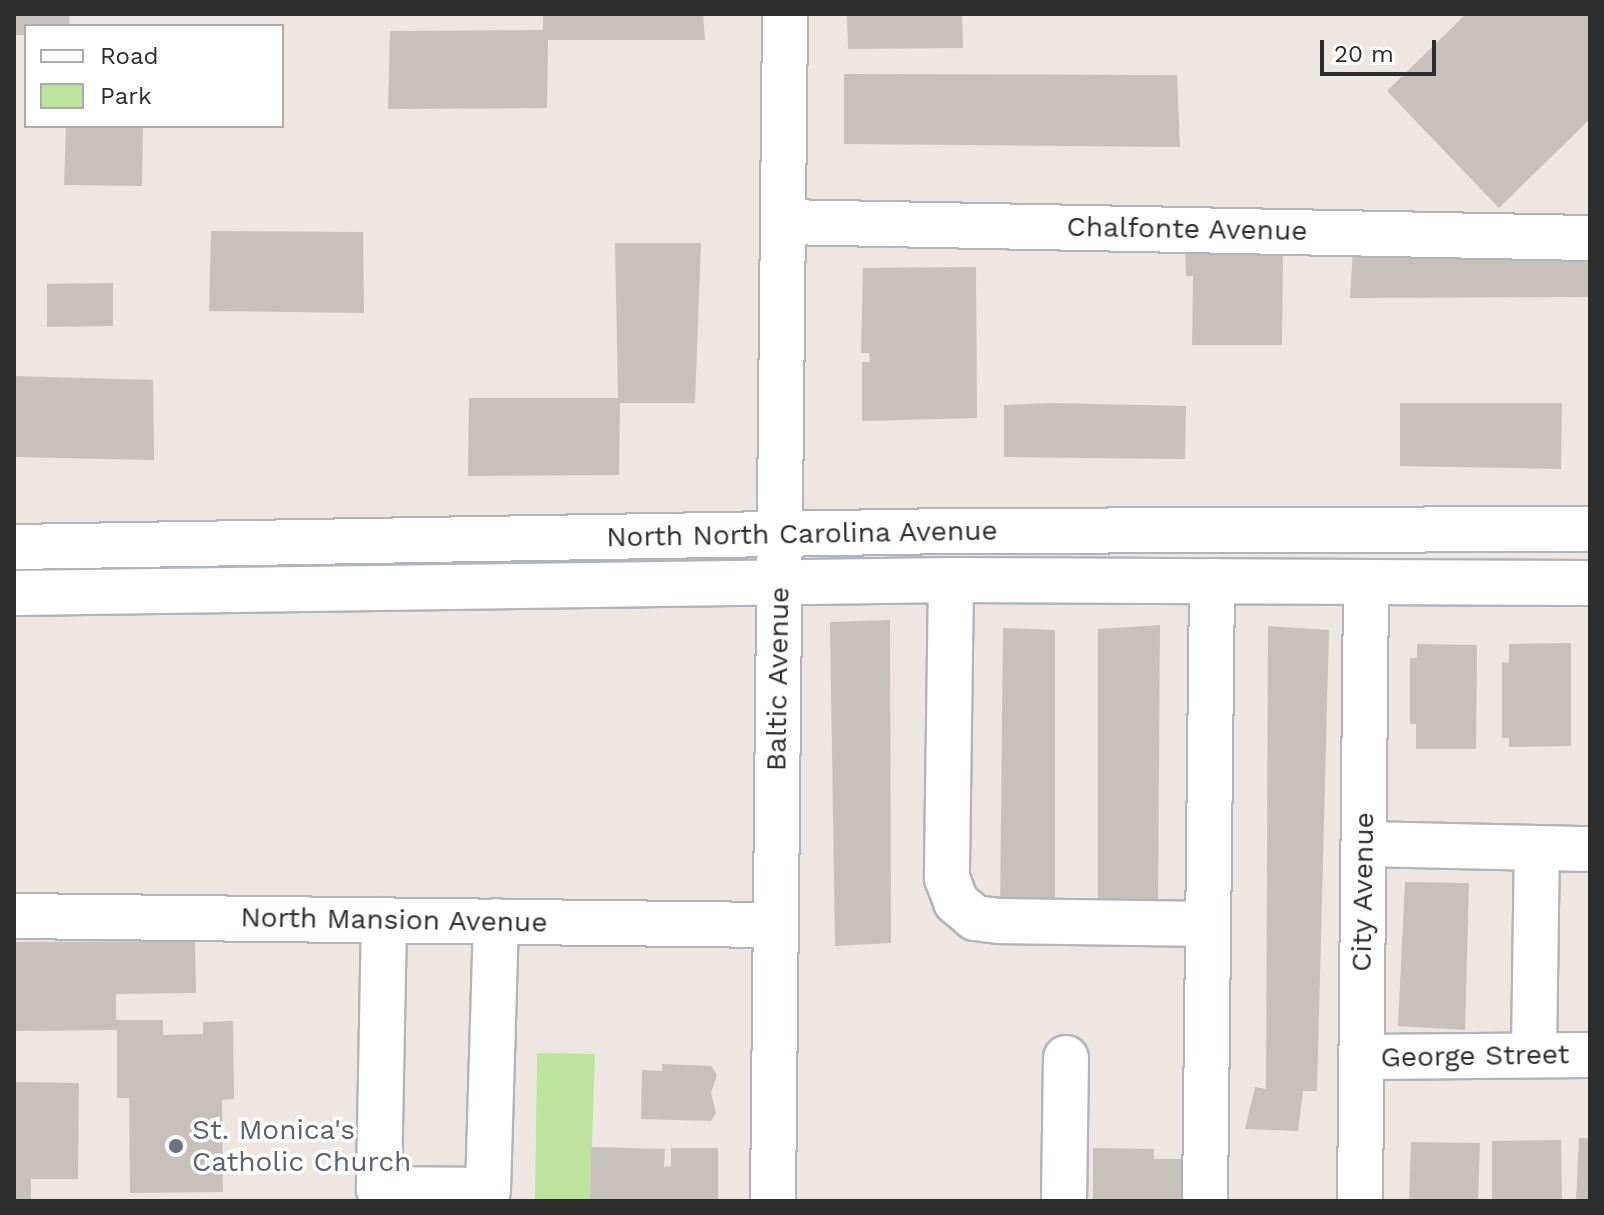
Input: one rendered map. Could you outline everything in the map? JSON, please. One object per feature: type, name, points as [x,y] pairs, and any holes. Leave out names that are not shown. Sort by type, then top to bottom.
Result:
[{"type":"street","name":"Baltic Avenue","points":[[773,1201],[785,14]]},
{"type":"street","name":"Chalfonte Avenue","points":[[783,222],[1590,238]]},
{"type":"street","name":"North North Carolina Avenue","points":[[14,547],[780,535],[1590,529]]},
{"type":"street","points":[[951,580],[947,878],[956,902],[975,918],[1000,921],[1207,924]]},
{"type":"street","name":"North North Carolina Avenue","points":[[14,593],[780,581],[1590,583]]},
{"type":"street","points":[[1205,1201],[1212,581]]},
{"type":"street","name":"City Avenue","points":[[1360,1201],[1366,583]]},
{"type":"street","points":[[1364,844],[1590,849]]},
{"type":"street","points":[[1534,1054],[1537,848]]},
{"type":"street","name":"North Mansion Avenue","points":[[14,916],[774,925]]},
{"type":"street","points":[[384,920],[379,1189],[488,1190],[496,921]]},
{"type":"street","name":"George Street","points":[[1361,1057],[1590,1055]]},
{"type":"street","points":[[1064,1201],[1066,1058]]},
{"type":"green space","points":[[537,1053],[595,1054],[590,1201],[535,1201]]},
{"type":"building","points":[[14,14],[69,14],[70,24],[24,24],[24,35],[14,35]]},
{"type":"building","points":[[543,14],[703,14],[705,40],[548,40],[547,108],[388,109],[390,31],[543,30]]},
{"type":"building","points":[[847,14],[962,14],[963,48],[848,49]]},
{"type":"building","points":[[1466,14],[1590,14],[1590,119],[1499,208],[1387,91]]},
{"type":"building","points":[[844,74],[1177,75],[1180,147],[844,144]]},
{"type":"building","points":[[66,128],[143,128],[142,186],[64,185]]},
{"type":"building","points":[[211,231],[363,232],[364,313],[209,311]]},
{"type":"building","points":[[615,243],[701,243],[695,403],[620,403],[619,475],[468,476],[469,398],[618,398]]},
{"type":"building","points":[[1185,248],[1283,251],[1282,345],[1192,345],[1193,276],[1186,276]]},
{"type":"building","points":[[1590,248],[1590,297],[1350,298],[1353,249]]},
{"type":"building","points":[[976,267],[977,418],[862,421],[862,362],[870,362],[869,353],[861,353],[863,268]]},
{"type":"building","points":[[113,283],[113,326],[47,327],[47,284]]},
{"type":"building","points":[[14,376],[153,380],[154,460],[14,457]]},
{"type":"building","points":[[1400,403],[1562,403],[1561,469],[1400,466]]},
{"type":"building","points":[[1004,405],[1186,406],[1185,459],[1004,457]]},
{"type":"building","points":[[890,620],[891,943],[835,946],[830,622]]},
{"type":"building","points":[[1160,625],[1158,910],[1098,915],[1098,629]]},
{"type":"building","points":[[1268,626],[1329,630],[1317,1091],[1303,1091],[1298,1131],[1245,1129],[1255,1087],[1266,1089]]},
{"type":"building","points":[[1003,628],[1055,630],[1055,908],[1000,909]]},
{"type":"building","points":[[1571,643],[1571,746],[1509,747],[1509,738],[1502,738],[1502,662],[1509,663],[1509,644]]},
{"type":"building","points":[[1417,644],[1477,645],[1476,749],[1416,749],[1416,724],[1410,724],[1410,658],[1417,658]]},
{"type":"building","points":[[1405,882],[1469,883],[1465,1030],[1398,1026]]},
{"type":"building","points":[[195,941],[196,993],[116,994],[116,1020],[163,1020],[163,1035],[203,1034],[203,1022],[233,1021],[234,1099],[222,1100],[223,1192],[130,1193],[129,1098],[117,1098],[117,1030],[14,1031],[14,942]]},
{"type":"building","points":[[662,1064],[711,1066],[717,1075],[711,1093],[716,1113],[711,1121],[641,1119],[642,1070],[662,1071]]},
{"type":"building","points":[[14,1082],[79,1083],[78,1179],[31,1179],[31,1200],[14,1199]]},
{"type":"building","points":[[1579,1138],[1590,1138],[1590,1201],[1576,1201]]},
{"type":"building","points":[[1561,1140],[1562,1201],[1492,1201],[1492,1141]]},
{"type":"building","points":[[1411,1142],[1480,1143],[1478,1201],[1409,1201]]},
{"type":"building","points":[[591,1147],[665,1149],[664,1167],[671,1166],[671,1148],[718,1148],[718,1201],[590,1201]]},
{"type":"building","points":[[1093,1148],[1154,1149],[1154,1159],[1185,1159],[1185,1201],[1093,1201]]},
{"type":"place","name":"St. Monica's Catholic Church","points":[[176,1146]]}]
